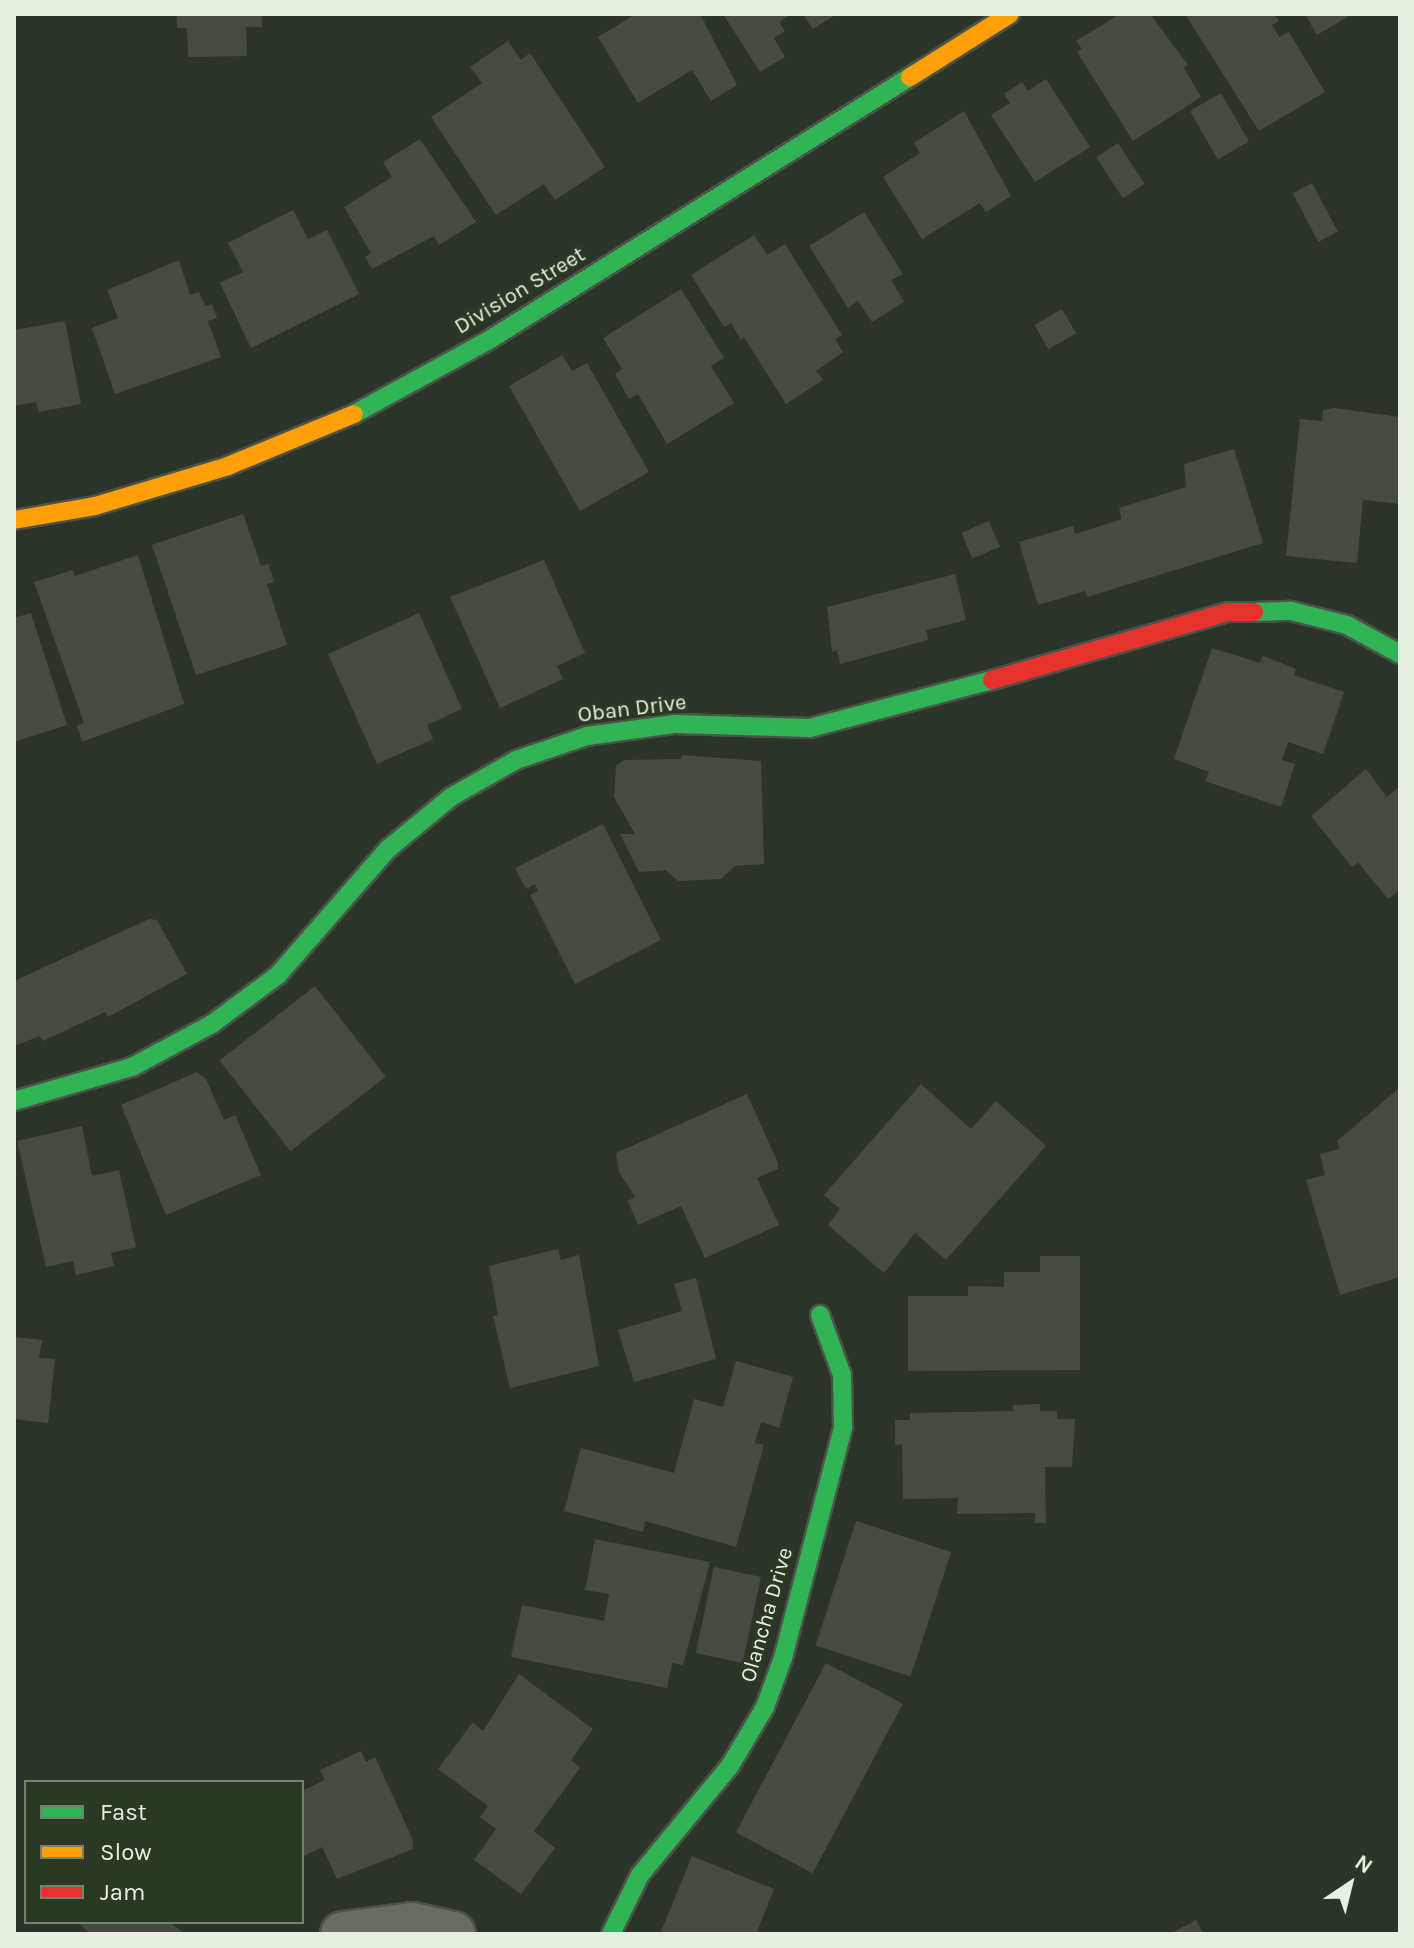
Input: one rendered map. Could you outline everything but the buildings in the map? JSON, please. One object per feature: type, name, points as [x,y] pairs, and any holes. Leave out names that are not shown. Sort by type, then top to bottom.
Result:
[{"type":"street","name":"Division Street","points":[[14,520],[95,506],[228,466],[357,413],[489,340],[983,21]]},
{"type":"street","name":"Oban Drive","points":[[14,1101],[132,1067],[212,1024],[278,975],[388,849],[451,797],[516,760],[587,736],[675,724],[823,725],[1227,612],[1291,611],[1347,625],[1400,654]]},
{"type":"street","name":"Olancha Drive","points":[[611,1934],[640,1875],[730,1766],[765,1707],[783,1658],[843,1427],[842,1375],[820,1315]]},
{"type":"street","points":[[343,1934],[412,1925],[453,1934]]},
{"type":"traffic: fast","points":[[354,414],[489,340],[910,77]]},
{"type":"traffic: fast","points":[[1254,612],[1291,611],[1347,625],[1400,654]]},
{"type":"traffic: fast","points":[[14,1101],[132,1067],[212,1024],[278,975],[388,849],[451,797],[516,760],[587,736],[675,724],[810,728],[992,680]]},
{"type":"traffic: fast","points":[[611,1934],[640,1875],[730,1766],[765,1707],[783,1658],[843,1427],[842,1375],[820,1315]]},
{"type":"traffic: slow","points":[[910,77],[1010,14]]},
{"type":"traffic: slow","points":[[14,520],[95,506],[228,466],[354,414]]},
{"type":"traffic: jam","points":[[992,680],[1227,612],[1254,612]]}]
